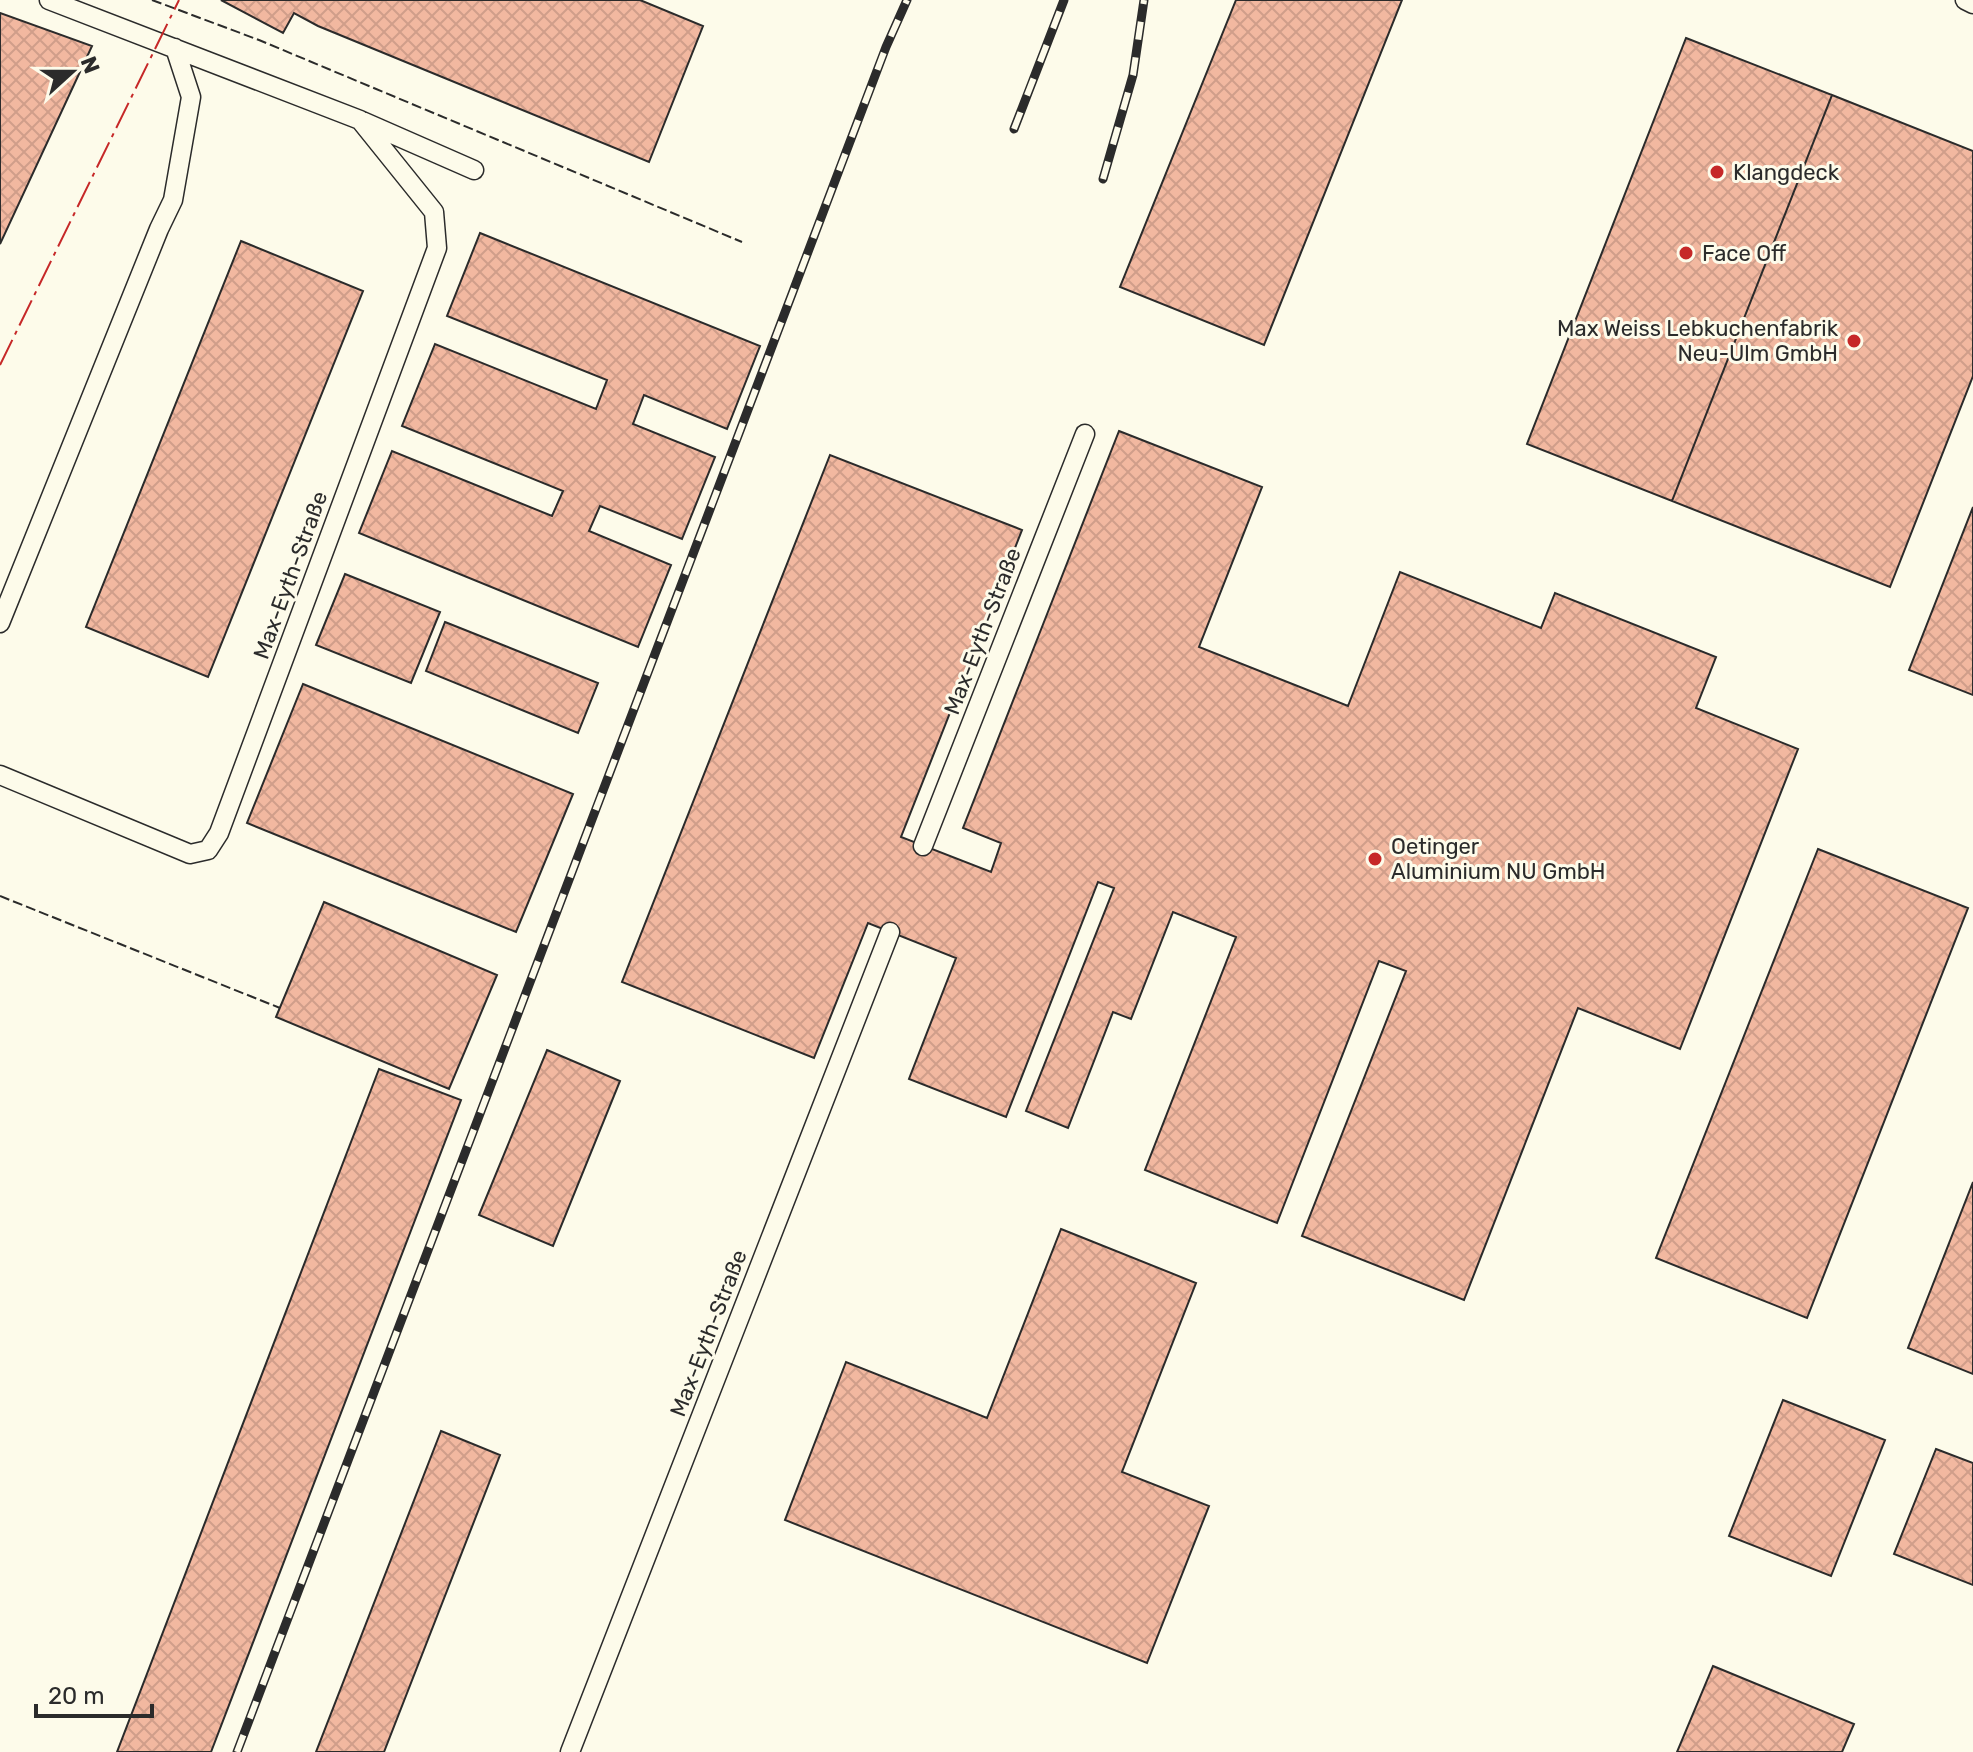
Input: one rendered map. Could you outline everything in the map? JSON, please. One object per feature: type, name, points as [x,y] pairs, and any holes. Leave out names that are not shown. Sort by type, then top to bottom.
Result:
[{"type":"lane","name":"Max-Eyth-Straße","points":[[49,0],[360,120],[474,170]]},
{"type":"lane","points":[[1965,0],[1973,4]]},
{"type":"lane","points":[[0,623],[173,200],[191,97],[175,48]]},
{"type":"lane","name":"Max-Eyth-Straße","points":[[0,775],[190,854],[208,850],[219,833],[437,248],[434,212],[360,120]]},
{"type":"lane","name":"Max-Eyth-Straße","points":[[923,846],[1085,434]]},
{"type":"lane","name":"Max-Eyth-Straße","points":[[570,1752],[890,932]]},
{"type":"building","points":[[221,0],[640,0],[703,26],[649,162],[318,26],[294,13],[283,33]]},
{"type":"building","points":[[1236,0],[1402,0],[1264,345],[1120,287]]},
{"type":"building","points":[[0,13],[92,46],[0,244]]},
{"type":"building","points":[[1686,38],[1832,95],[1672,501],[1527,444]]},
{"type":"building","name":"Max Weiss Lebkuchenfabrik Neu-Ulm GmbH","points":[[1832,95],[1973,151],[1973,376],[1890,587],[1672,501]]},
{"type":"building","points":[[480,233],[760,346],[727,429],[644,395],[633,424],[715,457],[682,539],[600,506],[589,531],[671,565],[638,647],[359,533],[392,451],[552,516],[563,491],[402,426],[435,344],[596,409],[607,380],[447,316]]},
{"type":"building","points":[[241,241],[363,291],[208,677],[86,627]]},
{"type":"building","name":"Oetinger Aluminium NU GmbH","points":[[1119,431],[1262,487],[1199,647],[1348,706],[1400,572],[1541,628],[1555,593],[1716,657],[1696,708],[1798,749],[1680,1049],[1578,1008],[1464,1300],[1302,1236],[1406,971],[1379,961],[1277,1223],[1145,1170],[1236,937],[1173,912],[1131,1019],[1113,1012],[1068,1128],[1026,1111],[1114,888],[1098,882],[1006,1117],[909,1079],[956,958],[868,923],[814,1058],[622,982],[830,455],[1022,530],[901,837],[991,872],[1001,843],[963,828]]},
{"type":"building","points":[[1973,507],[1973,695],[1909,670]]},
{"type":"building","points":[[345,574],[440,612],[411,683],[316,645]]},
{"type":"building","points":[[445,622],[598,683],[578,733],[426,671]]},
{"type":"building","points":[[303,684],[573,794],[516,932],[247,823]]},
{"type":"building","points":[[1818,849],[1968,908],[1807,1318],[1656,1258]]},
{"type":"building","points":[[324,902],[497,975],[449,1089],[276,1017]]},
{"type":"building","points":[[547,1050],[620,1081],[553,1246],[479,1215]]},
{"type":"building","points":[[379,1069],[461,1100],[211,1752],[117,1752]]},
{"type":"building","points":[[1973,1182],[1973,1374],[1908,1348]]},
{"type":"building","points":[[1061,1229],[1196,1283],[1122,1472],[1209,1506],[1147,1663],[785,1520],[846,1362],[987,1418]]},
{"type":"building","points":[[1783,1400],[1885,1440],[1831,1576],[1729,1536]]},
{"type":"building","points":[[441,1431],[500,1455],[384,1752],[316,1752]]},
{"type":"building","points":[[1936,1449],[1973,1463],[1973,1585],[1894,1554]]},
{"type":"building","points":[[1713,1666],[1854,1724],[1842,1752],[1677,1752]]},
{"type":"railway","points":[[237,1752],[886,47],[907,0]]},
{"type":"railway","points":[[1014,129],[1064,0]]},
{"type":"railway","points":[[1103,179],[1133,75],[1144,0]]},
{"type":"fence","points":[[152,0],[259,40],[742,242]]},
{"type":"fence","points":[[0,896],[280,1008]]},
{"type":"power","points":[[0,365],[179,0]]},
{"type":"place","name":"Klangdeck","points":[[1717,172]]},
{"type":"place","name":"Face Off","points":[[1686,253]]},
{"type":"place","name":"Max Weiss Lebkuchenfabrik Neu-Ulm GmbH","points":[[1854,341]]},
{"type":"place","name":"Oetinger Aluminium NU GmbH","points":[[1375,859]]}]
